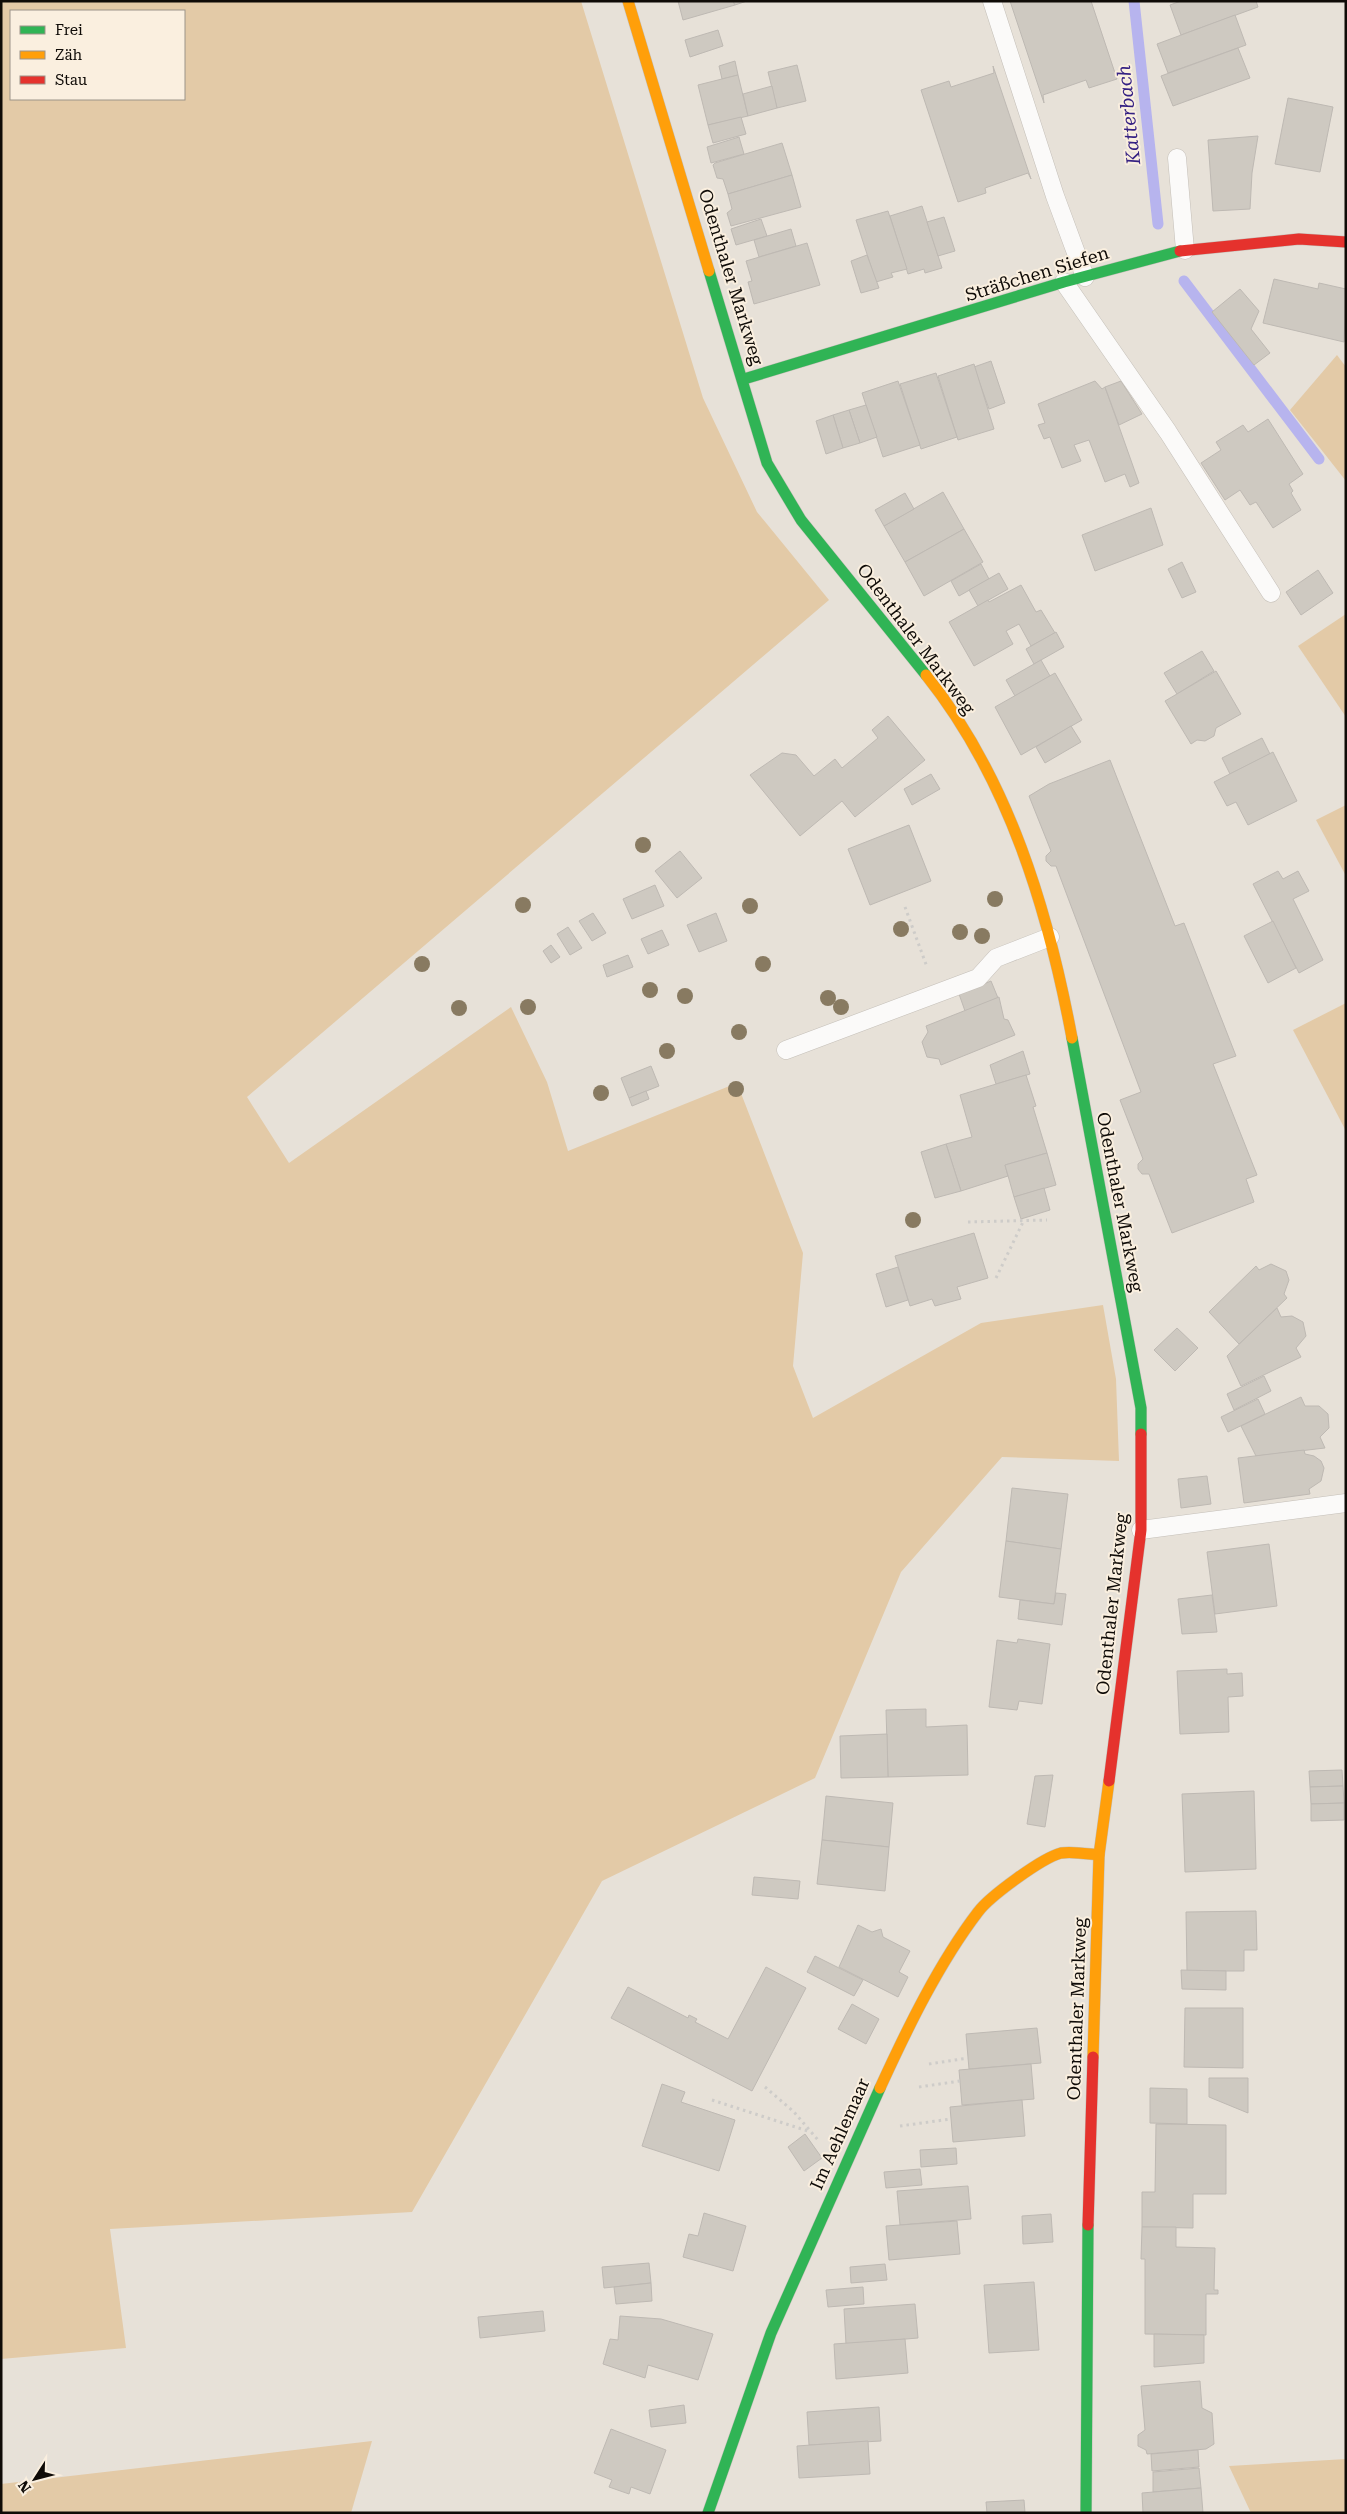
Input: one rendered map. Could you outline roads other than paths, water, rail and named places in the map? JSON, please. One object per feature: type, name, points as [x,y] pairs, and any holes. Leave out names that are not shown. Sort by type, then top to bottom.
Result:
[{"type":"street","name":"Odenthaler Markweg","points":[[628,1],[744,379],[767,463],[801,520],[930,680],[980,754],[1032,874],[1058,966],[1141,1408],[1141,1530],[1100,1854],[1088,2241],[1086,2513]]},
{"type":"street","name":"Sträßchen Siefen","points":[[744,379],[1064,282],[1185,250],[1298,239],[1346,242]]},
{"type":"street","name":"Im Aehlemaar","points":[[708,2513],[771,2334],[899,2047],[946,1962],[979,1910],[1035,1864],[1062,1853],[1100,1854]]},
{"type":"lane","points":[[992,1],[1055,196],[1085,277]]},
{"type":"lane","points":[[1177,158],[1185,250]]},
{"type":"lane","points":[[1064,282],[1168,432],[1271,593]]},
{"type":"lane","points":[[786,1050],[978,978],[996,958],[1050,937]]},
{"type":"lane","points":[[1141,1530],[1346,1502]]},
{"type":"waterway","name":"Katterbach","points":[[1134,1],[1158,224]]},
{"type":"waterway","name":"Katterbach","points":[[1184,281],[1319,459]]}]
